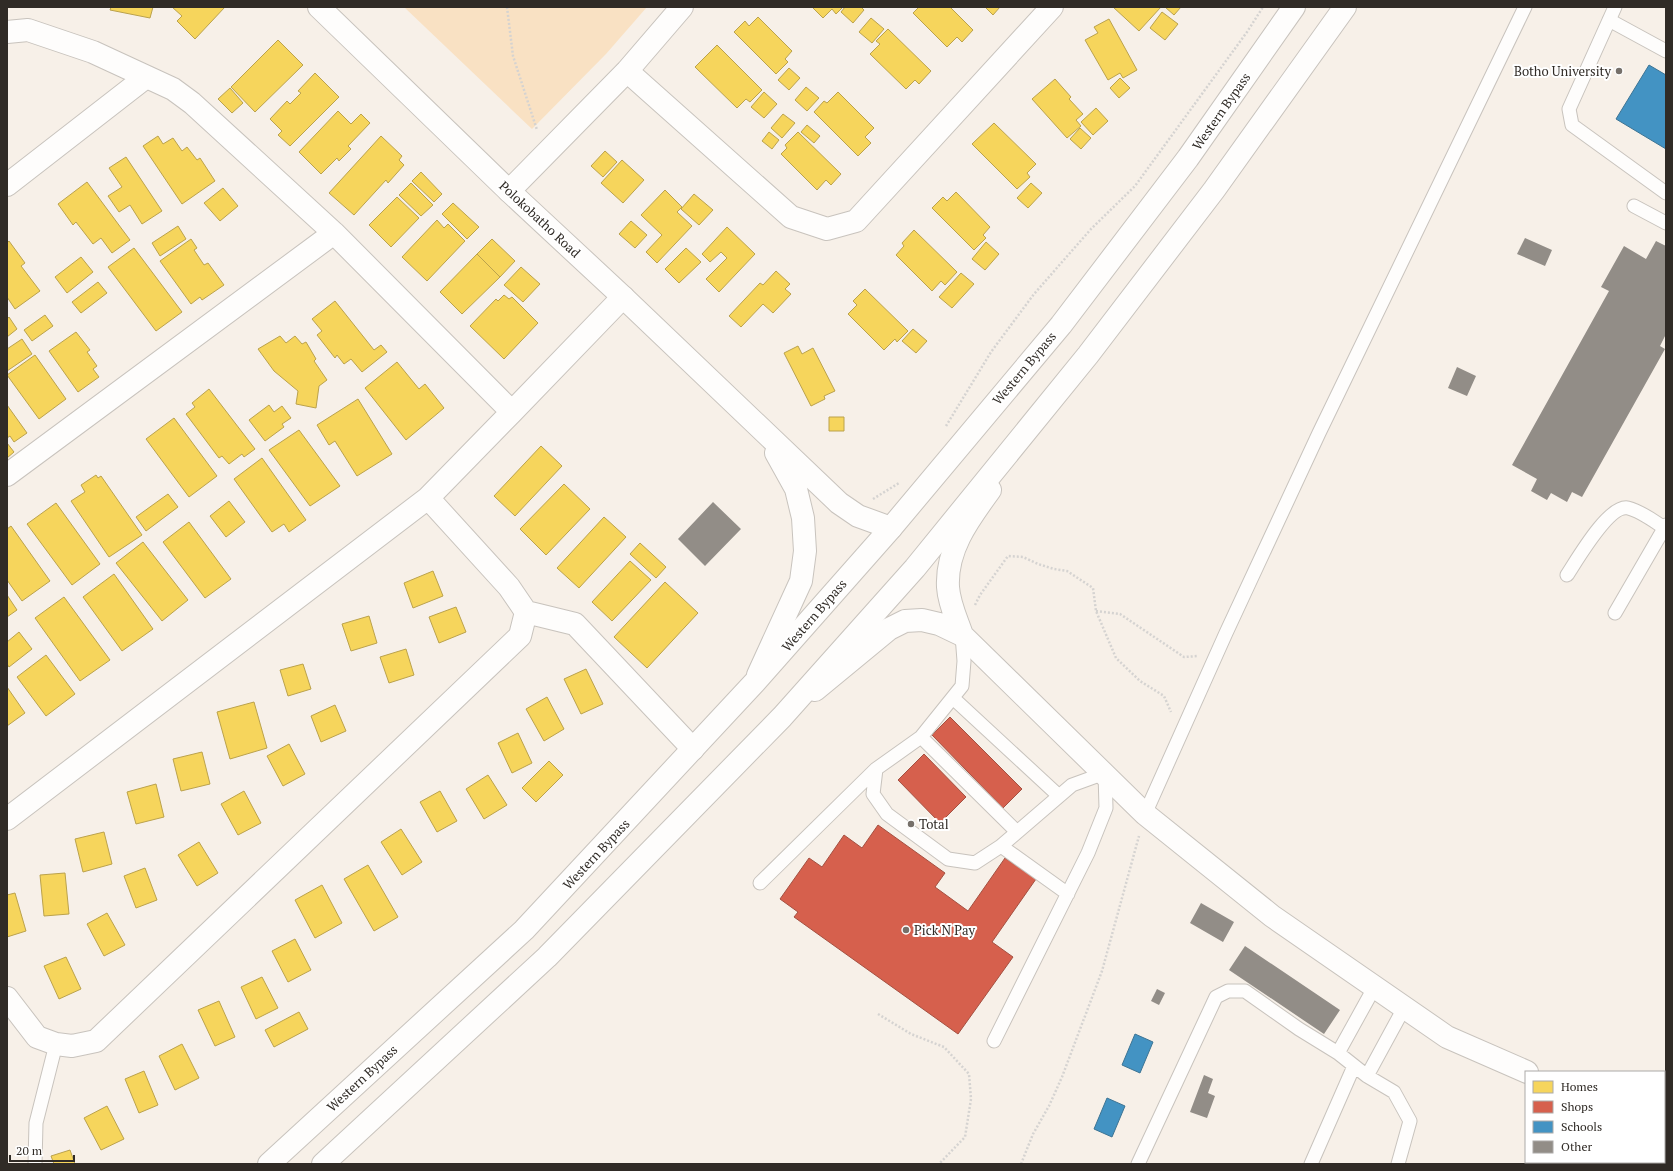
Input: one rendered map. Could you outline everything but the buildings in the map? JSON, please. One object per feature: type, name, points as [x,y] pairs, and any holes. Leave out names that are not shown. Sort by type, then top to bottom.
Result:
[{"type":"main road","name":"Polokobatho Road","points":[[319,7],[509,191],[828,492],[858,516],[891,528]]},
{"type":"main road","points":[[509,191],[626,71],[682,7]]},
{"type":"main road","points":[[626,71],[791,217],[827,229],[856,221],[1052,7]]},
{"type":"main road","name":"Western Bypass","points":[[269,1164],[524,930],[755,682],[891,528],[1061,325],[1188,158],[1294,7]]},
{"type":"main road","points":[[323,1164],[547,957],[782,717],[915,568],[1088,355],[1214,190],[1345,7]]},
{"type":"main road","points":[[7,32],[28,30],[93,52],[173,89],[192,103],[334,233],[512,412]]},
{"type":"main road","points":[[7,185],[146,76]]},
{"type":"main road","points":[[7,475],[334,233]]},
{"type":"main road","points":[[7,819],[428,498],[623,297]]},
{"type":"main road","points":[[962,635],[948,588],[954,546],[966,524],[1053,399]]},
{"type":"main road","points":[[755,682],[801,581],[805,551],[803,518],[796,490],[763,430]]},
{"type":"main road","points":[[428,498],[509,586],[526,612],[575,624],[693,749]]},
{"type":"main road","points":[[7,998],[37,1037],[56,1044],[72,1046],[96,1041],[520,636],[526,612]]},
{"type":"main road","points":[[782,717],[889,629],[905,621],[922,620],[939,624],[962,635],[1105,773],[1145,814],[1272,916],[1374,988],[1447,1037],[1525,1071]]},
{"type":"lane","points":[[1145,814],[1216,655],[1319,433],[1525,7]]},
{"type":"lane","points":[[1615,7],[1568,109],[1572,125],[1666,192]]},
{"type":"lane","points":[[1609,20],[1666,51]]},
{"type":"lane","points":[[1634,206],[1666,223]]},
{"type":"lane","points":[[1567,575],[1602,523],[1616,510],[1627,508],[1666,527],[1615,613]]},
{"type":"lane","points":[[760,883],[876,769],[920,737],[953,698],[962,686],[964,661],[962,635]]},
{"type":"lane","points":[[953,698],[1059,796]]},
{"type":"lane","points":[[920,737],[1017,832]]},
{"type":"lane","points":[[876,769],[873,794],[887,814],[948,859],[975,863],[1001,846],[1072,785],[1105,773],[1106,808],[1088,853],[994,1041]]},
{"type":"lane","points":[[1001,846],[1068,894]]},
{"type":"lane","points":[[1338,1053],[1374,988]]},
{"type":"lane","points":[[1138,1164],[1216,997],[1228,991],[1245,991],[1299,1029],[1338,1053],[1367,1076],[1394,1092],[1410,1121],[1398,1164]]},
{"type":"lane","points":[[1367,1076],[1404,1008]]},
{"type":"lane","points":[[35,1164],[36,1123],[56,1044]]},
{"type":"lane","points":[[1311,1164],[1354,1066]]},
{"type":"path","points":[[507,7],[513,56],[545,154]]},
{"type":"path","points":[[943,430],[990,352],[1034,294],[1091,229],[1135,186],[1247,32],[1263,7]]},
{"type":"path","points":[[858,516],[875,497],[905,479]]},
{"type":"path","points":[[962,635],[980,595],[1008,556],[1023,557],[1038,564],[1066,571],[1093,588],[1096,611],[1116,658],[1140,681],[1164,696],[1180,737]]},
{"type":"path","points":[[1096,611],[1120,614],[1184,658],[1216,655]]},
{"type":"path","points":[[1020,1164],[1033,1134],[1049,1106],[1062,1078],[1102,971],[1145,814]]},
{"type":"path","points":[[878,1014],[911,1034],[944,1047],[969,1074],[971,1099],[965,1137],[939,1164]]},
{"type":"shaded area","points":[[404,7],[647,7],[606,54],[532,129]]},
{"type":"place","name":"Botho University","points":[[1619,71]]},
{"type":"place","name":"Total","points":[[911,824]]},
{"type":"place","name":"Pick N Pay","points":[[906,930]]}]
